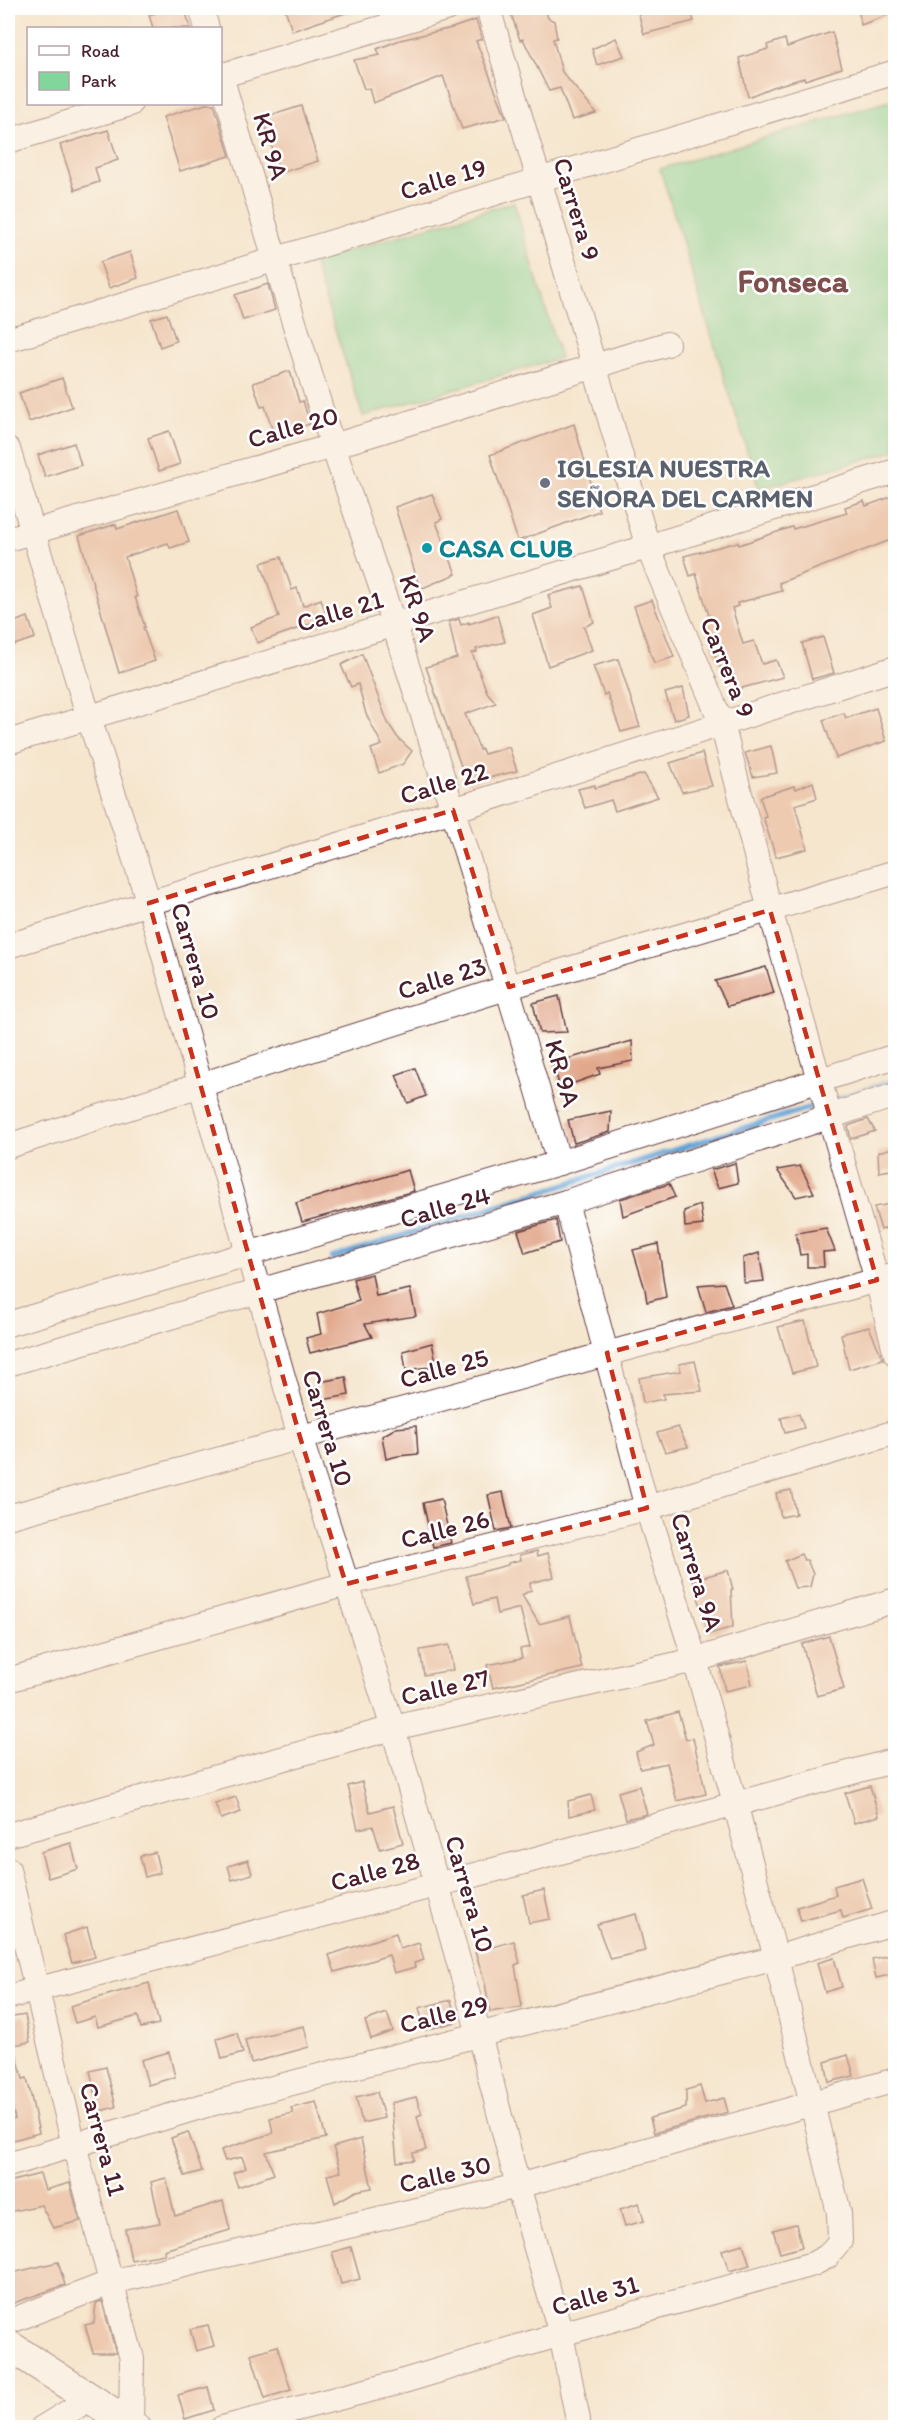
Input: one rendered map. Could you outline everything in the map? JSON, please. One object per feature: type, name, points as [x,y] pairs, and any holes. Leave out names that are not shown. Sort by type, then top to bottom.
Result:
[{"type":"street","points":[[201,8],[207,27]]},
{"type":"street","points":[[222,74],[448,8]]},
{"type":"street","name":"Carrera 9","points":[[488,8],[648,547],[722,724],[770,910],[819,1079],[886,1277],[896,1354]]},
{"type":"street","name":"Calle 19","points":[[8,340],[896,72]]},
{"type":"street","name":"KR 9A","points":[[222,77],[274,259],[509,987],[560,1163]]},
{"type":"street","points":[[8,141],[127,105]]},
{"type":"street","name":"Calle 20","points":[[8,539],[333,446],[667,344]]},
{"type":"street","name":"Carrera 10","points":[[8,449],[89,718],[150,903],[300,1437],[393,1728],[438,1884],[518,2186],[561,2334],[578,2420],[577,2427]]},
{"type":"street","name":"Calle 21","points":[[8,742],[896,471]]},
{"type":"street","name":"Calle 22","points":[[8,946],[453,810],[896,668]]},
{"type":"street","name":"Calle 23","points":[[8,1146],[509,987],[896,872]]},
{"type":"street","name":"Calle 24","points":[[8,1324],[249,1258],[560,1163],[896,1056]]},
{"type":"street","name":"Calle 24","points":[[8,1364],[257,1289],[566,1202],[896,1095]]},
{"type":"street","name":"Carrera 9A","points":[[566,1202],[647,1508],[695,1660],[776,1958]]},
{"type":"street","name":"Calle 25","points":[[8,1517],[886,1277]]},
{"type":"street","name":"Calle 26","points":[[8,1680],[346,1584],[647,1508],[896,1432]]},
{"type":"street","name":"Calle 27","points":[[8,1835],[393,1728],[695,1660],[896,1600]]},
{"type":"street","name":"Calle 28","points":[[8,1997],[528,1861],[896,1760]]},
{"type":"street","name":"Carrera 11","points":[[8,1869],[74,2145],[132,2359],[133,2426]]},
{"type":"street","name":"Calle 29","points":[[8,2165],[203,2106],[776,1958],[896,1922]]},
{"type":"street","points":[[776,1958],[813,2104]]},
{"type":"street","name":"Calle 30","points":[[8,2322],[112,2282],[518,2186],[896,2080]]},
{"type":"street","name":"Calle 31","points":[[222,2427],[397,2383],[561,2334],[813,2264],[828,2256],[840,2241],[839,2213],[813,2104]]},
{"type":"street","points":[[8,2345],[133,2426]]},
{"type":"street","points":[[42,2427],[91,2398]]},
{"type":"highlighted area","points":[[453,810],[509,987],[770,910],[877,1280],[607,1353],[647,1508],[346,1584],[300,1437],[149,903]]},
{"type":"green space","points":[[892,100],[896,112],[895,451],[759,489],[660,169]]},
{"type":"green space","points":[[514,202],[560,358],[363,416],[313,261]]},
{"type":"building","points":[[173,8],[184,8],[191,27],[153,27],[149,15]]},
{"type":"building","points":[[285,8],[350,8],[351,11],[292,31]]},
{"type":"building","points":[[509,8],[545,8],[548,18],[554,21],[557,38],[553,39],[562,72],[596,113],[572,120],[560,88],[549,91],[523,39],[520,40]]},
{"type":"building","points":[[637,8],[690,8],[694,21],[644,34]]},
{"type":"building","points":[[858,8],[896,8],[896,12],[861,25]]},
{"type":"building","points":[[476,20],[482,39],[476,41],[506,117],[462,129],[443,76],[373,103],[369,88],[364,89],[354,60],[380,55],[377,49],[400,40]]},
{"type":"building","points":[[832,32],[842,68],[805,80],[804,78],[772,87],[748,97],[739,58],[768,49],[767,45],[785,39],[787,47]]},
{"type":"building","points":[[616,38],[624,56],[597,65],[592,49]]},
{"type":"building","points":[[203,105],[214,105],[230,156],[180,171],[163,117]]},
{"type":"building","points":[[301,106],[318,161],[280,173],[263,118]]},
{"type":"building","points":[[108,130],[118,160],[95,168],[99,182],[75,190],[60,145]]},
{"type":"building","points":[[130,252],[138,278],[109,288],[100,262]]},
{"type":"building","points":[[268,284],[275,310],[243,320],[235,295]]},
{"type":"building","points":[[167,314],[176,341],[160,347],[151,319]]},
{"type":"building","points":[[290,371],[299,402],[303,401],[310,424],[274,435],[265,406],[261,407],[253,383]]},
{"type":"building","points":[[62,378],[72,407],[29,422],[19,393]]},
{"type":"building","name":"IGLESIA NUESTRA SEÑORA DEL CARMEN","points":[[574,424],[599,511],[518,541],[490,455]]},
{"type":"building","points":[[169,431],[180,464],[159,471],[148,438]]},
{"type":"building","points":[[74,443],[81,465],[45,477],[38,455]]},
{"type":"building","name":"CASA CLUB","points":[[432,494],[442,519],[436,522],[456,574],[420,589],[395,507]]},
{"type":"building","points":[[896,495],[896,538],[779,583],[782,591],[737,603],[738,606],[732,608],[743,644],[754,641],[762,664],[776,660],[783,677],[738,689],[731,669],[722,671],[714,653],[705,620],[710,619],[696,574],[690,576],[684,556],[738,542],[739,545],[792,527],[793,529],[847,513],[845,507],[864,501],[866,506]]},
{"type":"building","points":[[178,509],[189,542],[170,548],[168,543],[125,557],[145,627],[143,627],[155,661],[119,673],[79,536],[116,524],[117,529]]},
{"type":"building","points":[[281,557],[292,590],[297,588],[303,606],[321,599],[329,623],[313,628],[311,624],[257,643],[251,627],[279,617],[261,563]]},
{"type":"building","points":[[583,586],[594,622],[584,627],[592,650],[548,666],[533,615],[552,608],[548,595]]},
{"type":"building","points":[[652,600],[674,657],[654,663],[634,606]]},
{"type":"building","points":[[497,615],[505,642],[476,649],[477,652],[472,653],[487,692],[496,703],[465,714],[480,750],[482,749],[484,754],[509,747],[517,771],[467,783],[426,667],[457,658],[449,622],[459,619],[461,625],[469,622],[469,624]]},
{"type":"building","points":[[28,617],[35,638],[8,647],[8,624]]},
{"type":"building","points":[[823,637],[834,673],[812,679],[802,643]]},
{"type":"building","points":[[362,654],[388,723],[398,738],[412,751],[403,764],[379,773],[371,749],[382,745],[366,714],[358,684],[351,687],[341,665]]},
{"type":"building","points":[[618,659],[640,727],[621,732],[607,693],[604,695],[593,666]]},
{"type":"building","points":[[683,688],[689,715],[674,720],[665,693]]},
{"type":"building","points":[[876,708],[886,741],[836,758],[823,720],[844,713],[846,718]]},
{"type":"building","points":[[771,746],[777,773],[753,777],[745,753]]},
{"type":"building","points":[[702,753],[712,786],[682,792],[670,763]]},
{"type":"building","points":[[644,774],[658,797],[615,811],[611,800],[585,808],[578,789],[595,785],[595,788]]},
{"type":"building","points":[[813,782],[817,798],[795,805],[807,849],[776,857],[763,817],[766,816],[760,797],[794,786],[796,789]]},
{"type":"building","points":[[766,967],[774,993],[728,1006],[715,981]]},
{"type":"building","points":[[559,996],[567,1032],[540,1033],[533,1003]]},
{"type":"building","points":[[632,1041],[633,1061],[598,1068],[600,1074],[560,1088],[553,1063]]},
{"type":"building","points":[[415,1068],[426,1096],[408,1103],[396,1075]]},
{"type":"building","points":[[611,1111],[610,1132],[574,1143],[568,1120]]},
{"type":"building","points":[[868,1119],[875,1131],[851,1139],[848,1126]]},
{"type":"building","points":[[896,1147],[896,1169],[879,1172],[878,1152]]},
{"type":"building","points":[[735,1163],[738,1183],[718,1188],[711,1170]]},
{"type":"building","points":[[800,1166],[814,1193],[796,1197],[777,1170]]},
{"type":"building","points":[[408,1170],[414,1191],[302,1222],[296,1203]]},
{"type":"building","points":[[669,1184],[675,1197],[623,1216],[620,1199]]},
{"type":"building","points":[[896,1203],[896,1225],[881,1230],[874,1207]]},
{"type":"building","points":[[700,1205],[703,1225],[685,1227],[684,1211]]},
{"type":"building","points":[[556,1220],[560,1242],[525,1253],[518,1231]]},
{"type":"building","points":[[826,1228],[835,1251],[823,1252],[824,1267],[807,1267],[807,1254],[800,1255],[796,1233]]},
{"type":"building","points":[[658,1244],[666,1297],[647,1302],[633,1250]]},
{"type":"building","points":[[759,1253],[764,1281],[744,1283],[743,1258]]},
{"type":"building","points":[[372,1274],[376,1296],[410,1289],[416,1316],[365,1324],[372,1337],[310,1353],[306,1338],[321,1334],[317,1314],[359,1301],[353,1279]]},
{"type":"building","points":[[724,1283],[732,1305],[706,1312],[698,1285]]},
{"type":"building","points":[[805,1321],[816,1367],[792,1373],[778,1327]]},
{"type":"building","points":[[869,1327],[883,1359],[849,1369],[841,1334]]},
{"type":"building","points":[[432,1343],[437,1366],[406,1370],[403,1351]]},
{"type":"building","points":[[695,1361],[702,1391],[663,1394],[664,1399],[643,1403],[639,1378],[681,1371],[679,1364]]},
{"type":"building","points":[[346,1377],[349,1395],[323,1400],[319,1382]]},
{"type":"building","points":[[799,1414],[804,1428],[785,1433],[781,1418]]},
{"type":"building","points":[[416,1426],[418,1454],[386,1459],[382,1436],[396,1428]]},
{"type":"building","points":[[678,1427],[688,1447],[665,1452],[657,1433]]},
{"type":"building","points":[[791,1490],[796,1514],[781,1517],[776,1493]]},
{"type":"building","points":[[503,1492],[511,1528],[496,1531],[488,1495]]},
{"type":"building","points":[[441,1499],[451,1543],[433,1547],[423,1503]]},
{"type":"building","points":[[537,1551],[538,1556],[548,1553],[554,1577],[530,1583],[531,1590],[522,1595],[539,1624],[570,1616],[582,1668],[493,1688],[487,1665],[522,1658],[520,1649],[530,1647],[520,1608],[497,1614],[494,1599],[474,1604],[466,1576],[508,1565],[508,1563],[521,1560],[520,1555]]},
{"type":"building","points":[[801,1554],[804,1560],[807,1560],[813,1574],[810,1587],[795,1588],[785,1561]]},
{"type":"building","points":[[728,1570],[733,1590],[731,1590],[733,1627],[709,1634],[693,1580]]},
{"type":"building","points":[[829,1636],[844,1689],[817,1696],[802,1644]]},
{"type":"building","points":[[449,1645],[453,1670],[424,1675],[420,1650]]},
{"type":"building","points":[[747,1661],[752,1685],[725,1691],[720,1667]]},
{"type":"building","points":[[678,1712],[686,1739],[693,1738],[706,1794],[677,1801],[667,1763],[640,1769],[636,1752],[654,1745],[647,1721]]},
{"type":"building","points":[[362,1782],[370,1812],[393,1806],[403,1843],[380,1849],[373,1826],[358,1829],[348,1786]]},
{"type":"building","points":[[639,1786],[647,1814],[626,1819],[618,1792]]},
{"type":"building","points":[[870,1786],[879,1816],[854,1823],[845,1793]]},
{"type":"building","points":[[591,1795],[595,1810],[569,1816],[568,1801]]},
{"type":"building","points":[[236,1797],[241,1812],[221,1819],[215,1804]]},
{"type":"building","points":[[71,1843],[78,1869],[48,1878],[41,1852]]},
{"type":"building","points":[[155,1852],[160,1873],[145,1877],[140,1856]]},
{"type":"building","points":[[248,1860],[252,1874],[232,1880],[228,1866]]},
{"type":"building","points":[[862,1878],[872,1909],[843,1918],[841,1910],[801,1921],[797,1907],[836,1895],[834,1886]]},
{"type":"building","points":[[544,1890],[550,1919],[529,1923],[523,1895]]},
{"type":"building","points":[[636,1914],[645,1951],[610,1959],[597,1924]]},
{"type":"building","points":[[87,1927],[95,1957],[72,1963],[63,1935]]},
{"type":"building","points":[[396,1933],[400,1949],[419,1943],[424,1960],[414,1963],[415,1967],[394,1973],[389,1955],[335,1972],[329,1955]]},
{"type":"building","points":[[514,1941],[520,1963],[515,1965],[522,2007],[490,2012],[485,1983],[475,1952]]},
{"type":"building","points":[[890,1955],[894,1974],[876,1978],[872,1959]]},
{"type":"building","points":[[834,1958],[842,1987],[825,1992],[817,1963]]},
{"type":"building","points":[[149,1983],[159,2024],[141,2028],[138,2016],[98,2027],[95,2017],[75,2023],[70,2006]]},
{"type":"building","points":[[451,2000],[456,2022],[425,2030],[419,2008]]},
{"type":"building","points":[[387,2013],[393,2031],[371,2039],[365,2021]]},
{"type":"building","points":[[25,2015],[30,2042],[14,2045],[23,2079],[27,2078],[39,2133],[13,2140],[8,2120],[15,2119],[8,2090],[8,2018]]},
{"type":"building","points":[[304,2026],[309,2047],[251,2063],[245,2040]]},
{"type":"building","points":[[237,2033],[243,2053],[222,2059],[217,2039]]},
{"type":"building","points":[[169,2052],[175,2077],[148,2085],[141,2060]]},
{"type":"building","points":[[848,2055],[854,2076],[829,2082],[825,2062]]},
{"type":"building","points":[[106,2067],[116,2107],[100,2111],[90,2071]]},
{"type":"building","points":[[700,2086],[705,2103],[724,2098],[728,2112],[654,2133],[650,2118],[686,2108],[686,2090]]},
{"type":"building","points":[[377,2092],[384,2118],[362,2123],[356,2097]]},
{"type":"building","points":[[416,2097],[422,2114],[417,2116],[426,2150],[413,2153],[414,2160],[397,2162],[391,2103]]},
{"type":"building","points":[[316,2102],[326,2138],[266,2152],[274,2174],[238,2187],[233,2173],[246,2168],[242,2157],[225,2161],[221,2150],[273,2133],[270,2118],[293,2113],[291,2108]]},
{"type":"building","points":[[188,2132],[202,2171],[185,2176],[171,2138]]},
{"type":"building","points":[[361,2139],[372,2188],[356,2191],[335,2203],[327,2175],[341,2172],[333,2147]]},
{"type":"building","points":[[40,2174],[45,2190],[70,2183],[80,2221],[53,2228],[41,2205],[8,2212],[8,2182]]},
{"type":"building","points":[[166,2178],[175,2216],[223,2201],[230,2230],[164,2250],[165,2254],[131,2260],[125,2229],[160,2223],[151,2182]]},
{"type":"building","points":[[639,2203],[644,2221],[625,2226],[620,2209]]},
{"type":"building","points":[[796,2224],[802,2247],[780,2253],[773,2230]]},
{"type":"building","points":[[743,2244],[750,2265],[729,2271],[722,2250]]},
{"type":"building","points":[[351,2247],[360,2279],[341,2284],[332,2252]]},
{"type":"building","points":[[58,2262],[65,2285],[8,2305],[8,2274]]},
{"type":"building","points":[[102,2301],[116,2353],[93,2353],[85,2325],[94,2323],[96,2303]]},
{"type":"building","points":[[208,2325],[214,2346],[196,2351],[190,2329]]},
{"type":"building","points":[[277,2346],[291,2390],[265,2398],[251,2354]]},
{"type":"building","points":[[208,2387],[214,2410],[185,2419],[178,2395]]},
{"type":"waterway","points":[[837,1099],[896,1080]]},
{"type":"waterway","points":[[332,1258],[808,1108]]},
{"type":"place","name":"IGLESIA NUESTRA SEÑORA DEL CARMEN","points":[[545,483]]},
{"type":"place","name":"CASA CLUB","points":[[427,548]]},
{"type":"district","name":"Fonseca","points":[[793,281]]}]
